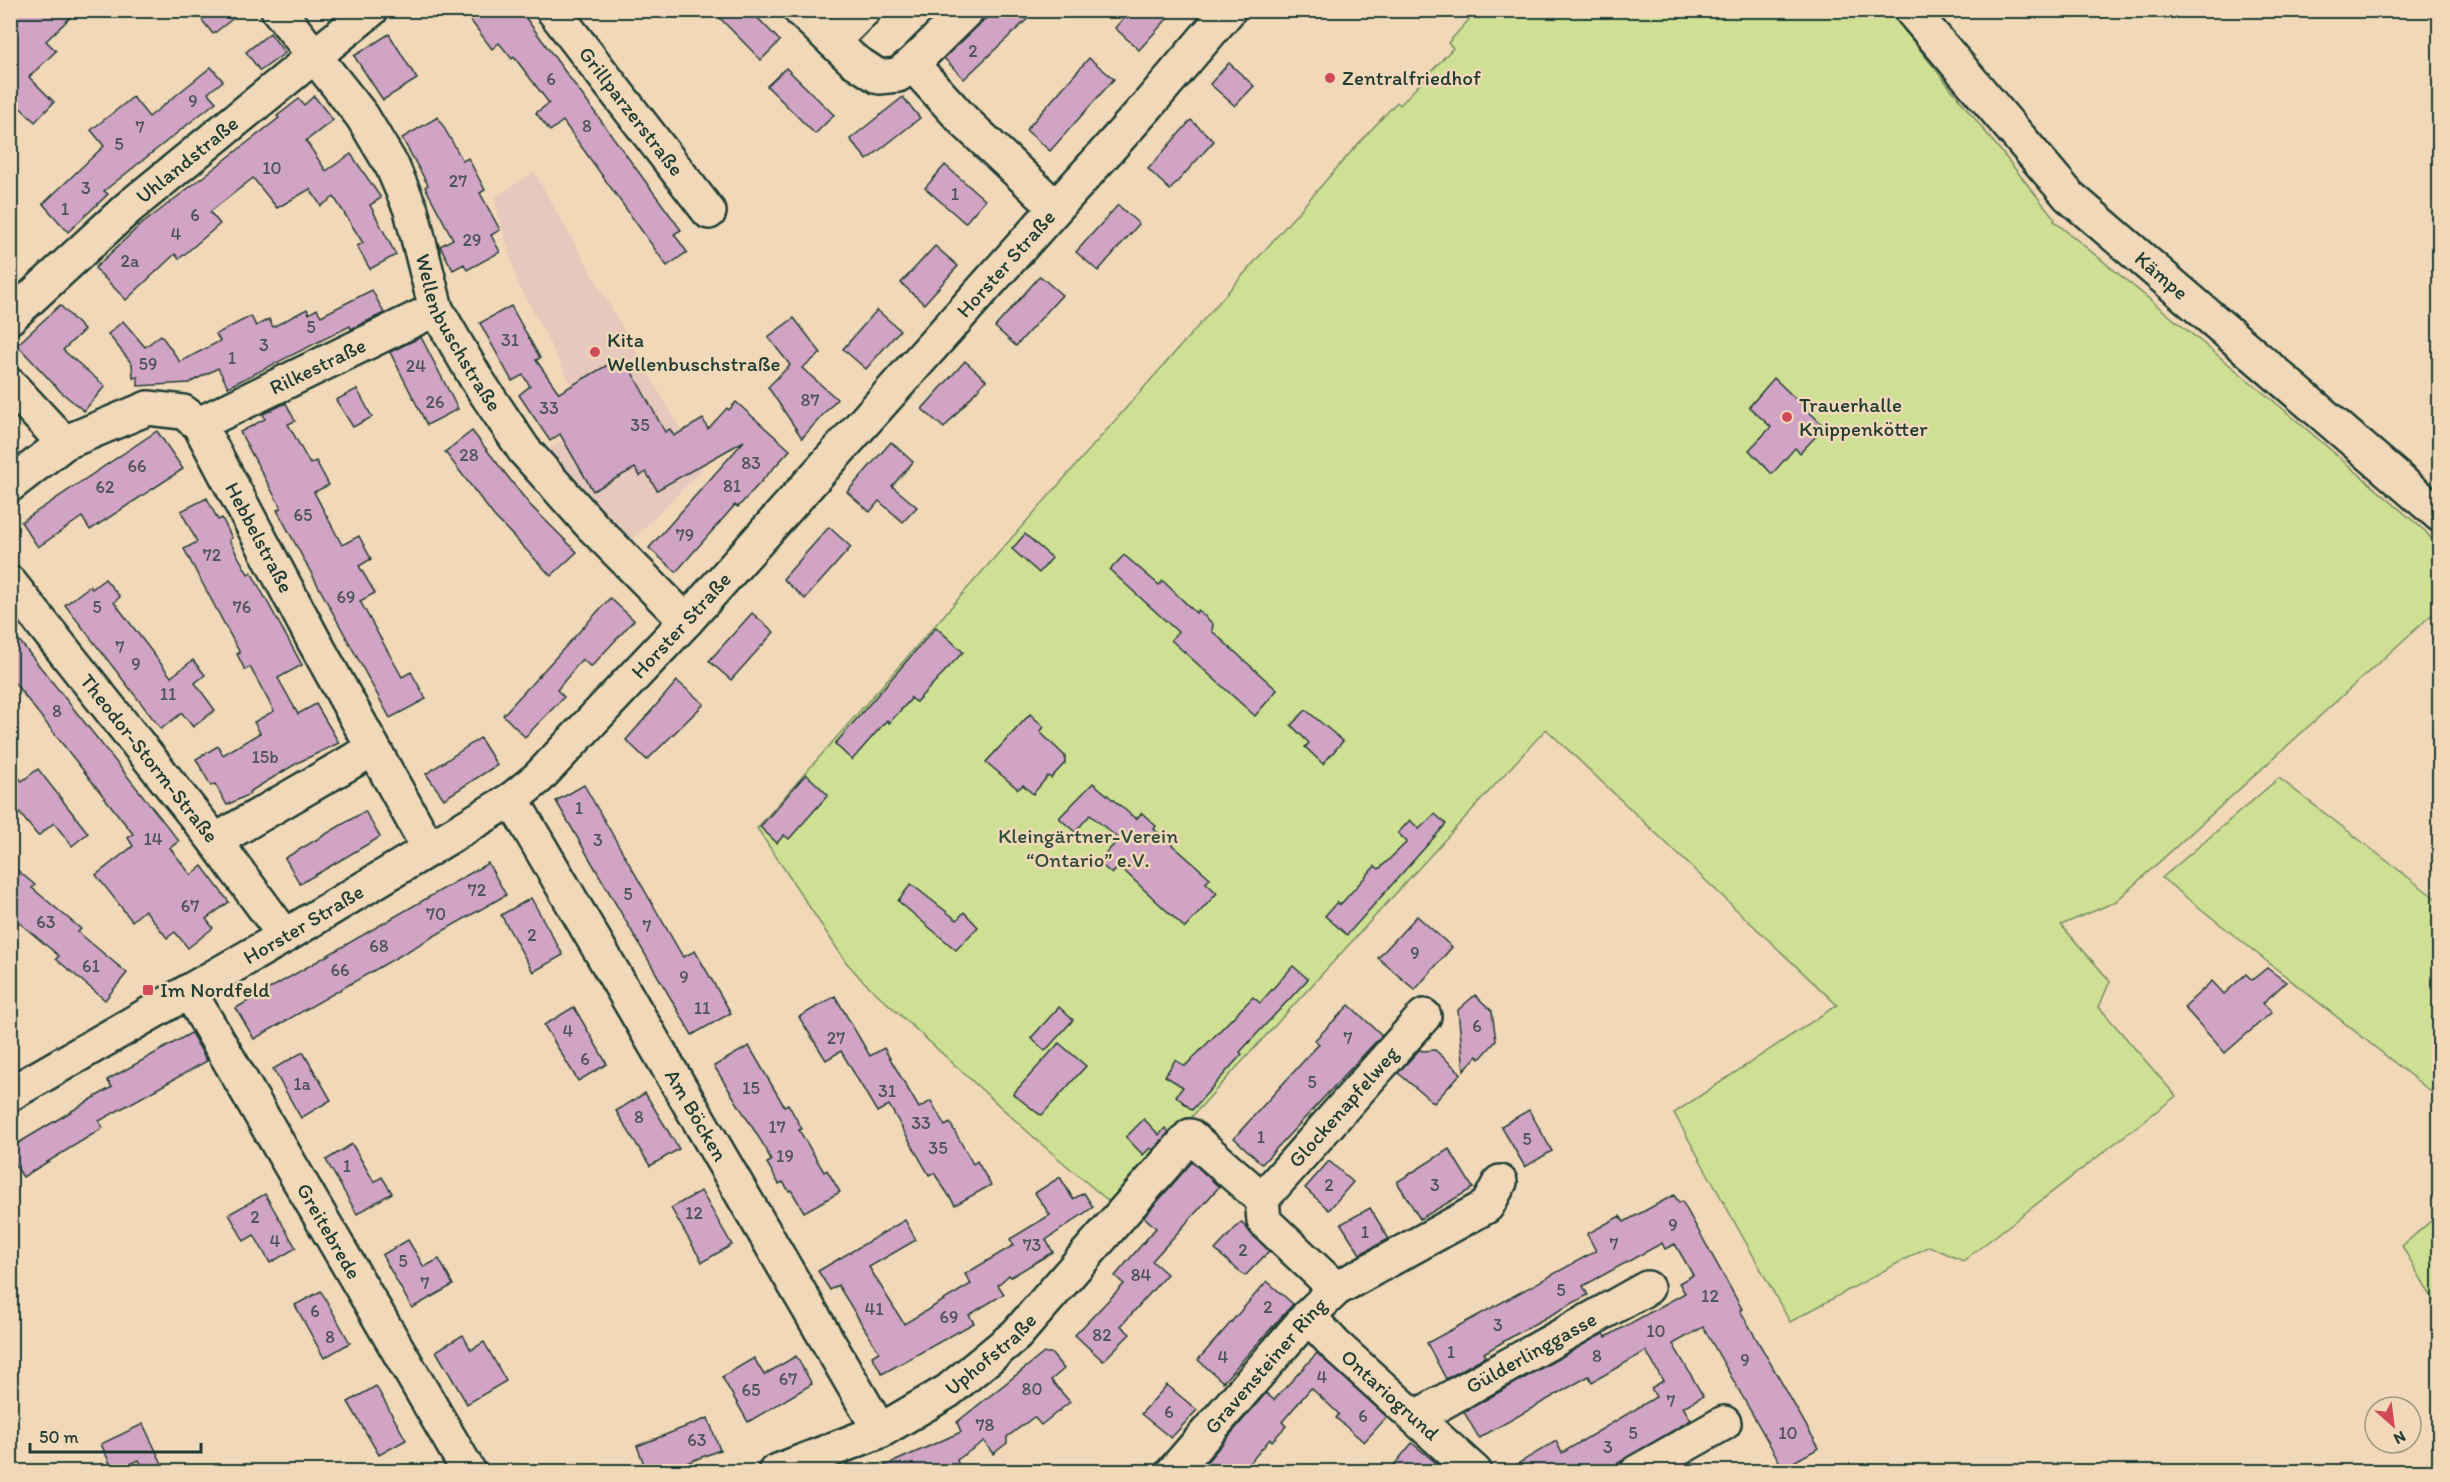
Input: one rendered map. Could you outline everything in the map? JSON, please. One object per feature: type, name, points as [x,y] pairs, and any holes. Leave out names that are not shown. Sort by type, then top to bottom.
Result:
[{"type":"street","name":"Wellenbuschstraße","points":[[278,10],[362,116],[392,166],[411,210],[436,309],[477,380],[524,450],[592,526],[686,621]]},
{"type":"street","name":"Uhlandstraße","points":[[10,317],[128,208],[371,10]]},
{"type":"street","name":"Grillparzerstraße","points":[[553,10],[709,212]]},
{"type":"street","points":[[800,10],[852,60],[879,77],[898,75],[967,10]]},
{"type":"street","points":[[833,41],[864,10]]},
{"type":"street","name":"Horster Straße","points":[[10,1094],[285,936],[512,799],[565,751],[686,621],[1229,10]]},
{"type":"street","name":"Kämpe","points":[[1911,10],[2069,196],[2439,514]]},
{"type":"street","points":[[912,64],[963,120],[1055,207]]},
{"type":"street","name":"Rilkestraße","points":[[199,424],[436,309]]},
{"type":"street","points":[[10,385],[64,443]]},
{"type":"street","points":[[10,485],[64,443],[148,408],[167,408],[183,412],[199,424]]},
{"type":"street","name":"Hebbelstraße","points":[[199,424],[429,849]]},
{"type":"street","name":"Theodor-Storm-Straße","points":[[10,583],[215,841],[285,936]]},
{"type":"street","points":[[215,841],[373,749]]},
{"type":"street","name":"Am Böcken","points":[[512,799],[880,1431]]},
{"type":"street","name":"Greitebrede","points":[[189,991],[469,1472]]},
{"type":"street","name":"Glockenapfelweg","points":[[1262,1199],[1424,1016]]},
{"type":"street","name":"Uphofstraße","points":[[775,1472],[880,1431],[948,1391],[1016,1335],[1190,1136],[1262,1199]]},
{"type":"street","name":"Gravensteiner Ring","points":[[1173,1472],[1308,1316],[1336,1289],[1487,1206],[1500,1182]]},
{"type":"street","points":[[1262,1199],[1264,1221],[1336,1289]]},
{"type":"street","name":"Gülderlinggasse","points":[[1416,1417],[1647,1288]]},
{"type":"street","name":"Ontariogrund","points":[[1308,1316],[1335,1345],[1474,1472]]},
{"type":"street","points":[[1637,1472],[1724,1423]]},
{"type":"shaded area","name":"Kita Wellenbuschstraße","points":[[534,172],[703,469],[629,543],[543,452],[591,422],[517,281],[494,198]]},
{"type":"green space","name":"Kleingärtner-Verein “Ontario” e.V.","points":[[1473,11],[1889,11],[2055,219],[2054,221],[2282,408],[2425,531],[2439,548],[2439,608],[2115,902],[2061,925],[2110,981],[2099,1007],[2176,1096],[1963,1261],[1929,1246],[1790,1322],[1674,1113],[1837,1005],[1546,729],[1112,1204],[1039,1142],[862,980],[846,962],[757,828],[1358,144],[1397,102],[1400,105],[1453,48],[1448,43],[1475,13]]},
{"type":"green space","points":[[2279,778],[2439,901],[2439,1098],[2162,878]]},
{"type":"green space","points":[[2439,1214],[2439,1310],[2402,1246]]},
{"type":"building","points":[[22,10],[78,10],[46,41],[56,51],[29,77],[54,102],[35,122],[10,98],[10,21]]},
{"type":"building","points":[[194,10],[244,10],[213,34]]},
{"type":"building","points":[[477,10],[520,10],[681,230],[674,234],[687,252],[667,266],[563,121],[550,131],[536,113],[549,103],[514,57],[512,59],[499,43],[492,49],[468,17]]},
{"type":"building","points":[[712,10],[750,10],[780,41],[761,60]]},
{"type":"building","points":[[995,10],[1037,10],[964,79],[944,58]]},
{"type":"building","points":[[1131,10],[1175,10],[1139,50],[1115,28]]},
{"type":"building","points":[[270,33],[285,53],[260,71],[246,52]]},
{"type":"building","points":[[389,34],[417,79],[383,100],[354,56]]},
{"type":"building","points":[[1089,58],[1114,79],[1050,151],[1026,130]]},
{"type":"building","points":[[1229,63],[1254,86],[1235,106],[1210,84]]},
{"type":"building","points":[[211,67],[223,81],[208,93],[216,102],[104,191],[108,194],[68,232],[43,204],[104,146],[91,130],[133,97],[149,117]]},
{"type":"building","points":[[786,68],[834,115],[815,134],[767,86]]},
{"type":"building","points":[[314,96],[333,120],[306,141],[326,171],[351,154],[381,198],[370,205],[396,255],[370,269],[357,246],[363,243],[334,197],[321,206],[310,189],[277,208],[253,178],[210,212],[220,224],[179,259],[175,254],[126,300],[95,268],[137,228],[279,118],[277,116],[299,99],[304,105]]},
{"type":"building","points":[[903,97],[920,118],[867,160],[850,139]]},
{"type":"building","points":[[438,117],[463,161],[468,158],[485,190],[480,193],[500,230],[491,235],[500,252],[467,270],[464,264],[453,270],[440,246],[453,239],[425,187],[428,185],[402,138]]},
{"type":"building","points":[[1191,120],[1214,141],[1170,190],[1148,169]]},
{"type":"building","points":[[945,165],[985,200],[965,223],[925,188]]},
{"type":"building","points":[[1118,205],[1139,224],[1098,271],[1076,252]]},
{"type":"building","points":[[935,246],[958,266],[924,304],[901,283]]},
{"type":"building","points":[[1040,276],[1062,295],[1016,346],[995,327]]},
{"type":"building","points":[[372,290],[384,313],[351,329],[350,326],[228,387],[218,368],[189,383],[138,386],[138,377],[133,378],[132,364],[108,334],[123,321],[145,347],[161,335],[180,362],[220,341],[216,334],[251,316],[256,326],[269,319],[273,327],[307,309],[309,314],[317,309],[321,316]]},
{"type":"building","points":[[60,305],[84,330],[63,350],[105,386],[84,411],[61,392],[17,345]]},
{"type":"building","points":[[511,306],[540,358],[536,360],[559,393],[623,356],[665,432],[670,429],[674,436],[703,419],[708,429],[727,408],[729,410],[736,402],[790,450],[738,507],[735,505],[676,572],[649,548],[744,441],[657,490],[646,472],[640,476],[635,468],[593,491],[560,434],[550,441],[519,395],[530,386],[523,375],[512,381],[480,323]]},
{"type":"building","points":[[877,310],[900,330],[866,369],[843,349]]},
{"type":"building","points":[[794,318],[821,353],[802,368],[837,399],[802,438],[768,387],[790,365],[768,337]]},
{"type":"building","points":[[421,337],[458,409],[427,425],[390,352]]},
{"type":"building","points":[[965,361],[986,380],[944,428],[922,409]]},
{"type":"building","name":"Trauerhalle Knippenkötter","points":[[1774,378],[1825,427],[1800,453],[1795,448],[1772,474],[1749,450],[1771,427],[1749,407]]},
{"type":"building","points":[[357,389],[372,417],[353,427],[336,400]]},
{"type":"building","points":[[286,403],[295,421],[288,424],[310,464],[316,461],[329,485],[314,492],[342,545],[359,536],[371,559],[359,566],[375,593],[360,601],[402,677],[411,672],[426,699],[390,718],[277,510],[281,508],[240,432],[265,419],[263,414]]},
{"type":"building","points":[[157,431],[183,469],[90,530],[82,517],[38,547],[21,522]]},
{"type":"building","points":[[472,431],[530,505],[577,552],[551,576],[494,516],[445,452]]},
{"type":"building","points":[[891,442],[913,462],[892,486],[917,507],[903,522],[879,501],[870,512],[847,492]]},
{"type":"building","points":[[207,498],[218,520],[222,518],[232,538],[229,540],[248,574],[251,572],[302,665],[278,678],[298,714],[316,704],[339,743],[299,762],[249,792],[250,794],[227,805],[215,784],[211,786],[196,759],[218,746],[223,755],[260,733],[254,722],[274,711],[250,667],[245,670],[237,654],[240,653],[184,549],[197,542],[181,511]]},
{"type":"building","points":[[829,527],[851,547],[805,599],[783,579]]},
{"type":"building","points":[[1025,534],[1052,558],[1039,573],[1012,549]]},
{"type":"building","points":[[1124,555],[1159,585],[1163,581],[1196,613],[1198,610],[1213,624],[1212,631],[1277,690],[1255,716],[1171,640],[1178,632],[1110,570]]},
{"type":"building","points":[[105,579],[120,597],[114,602],[171,677],[193,660],[205,675],[195,683],[215,710],[193,727],[182,713],[161,729],[65,605],[90,586],[92,589]]},
{"type":"building","points":[[610,598],[634,620],[591,667],[582,659],[557,690],[564,697],[525,737],[503,715]]},
{"type":"building","points":[[752,613],[774,632],[731,680],[709,661]]},
{"type":"building","points":[[936,627],[963,652],[916,702],[910,697],[911,699],[889,723],[887,720],[852,760],[835,744]]},
{"type":"building","points":[[10,629],[179,841],[170,848],[191,875],[202,866],[229,902],[206,919],[213,928],[188,948],[175,932],[167,938],[145,910],[132,921],[96,875],[133,846],[128,838],[133,834],[10,677]]},
{"type":"building","points":[[677,681],[704,704],[647,760],[626,740]]},
{"type":"building","points":[[1306,710],[1343,741],[1323,764],[1305,747],[1309,743],[1291,725]]},
{"type":"building","points":[[1030,714],[1044,727],[1040,732],[1065,756],[1065,763],[1051,778],[1048,776],[1033,794],[1023,785],[1018,789],[986,762]]},
{"type":"building","points":[[480,738],[497,765],[444,799],[426,774]]},
{"type":"building","points":[[10,767],[22,781],[38,769],[88,833],[72,846],[54,823],[38,836],[10,801]]},
{"type":"building","points":[[806,774],[828,795],[789,839],[784,835],[777,843],[760,827]]},
{"type":"building","points":[[1093,783],[1136,819],[1142,813],[1156,826],[1154,829],[1210,878],[1206,883],[1217,893],[1185,928],[1119,866],[1112,874],[1098,862],[1119,839],[1090,815],[1075,832],[1059,818]]},
{"type":"building","points":[[584,785],[683,957],[695,951],[731,1013],[692,1035],[556,801]]},
{"type":"building","points":[[365,811],[380,837],[300,884],[285,858]]},
{"type":"building","points":[[1435,814],[1446,824],[1347,935],[1325,916],[1337,902],[1340,905],[1375,866],[1379,869],[1407,842],[1398,833],[1410,820],[1419,829]]},
{"type":"building","points":[[488,863],[506,895],[254,1039],[236,1008]]},
{"type":"building","points":[[10,864],[35,885],[32,888],[81,929],[78,932],[127,973],[105,1000],[56,959],[59,956],[10,915]]},
{"type":"building","points":[[911,884],[957,920],[964,912],[978,927],[956,950],[898,901]]},
{"type":"building","points":[[531,898],[563,955],[533,972],[501,915]]},
{"type":"building","points":[[1417,916],[1452,947],[1415,990],[1378,958]]},
{"type":"building","points":[[1293,966],[1308,979],[1240,1052],[1242,1054],[1192,1110],[1176,1096],[1183,1087],[1165,1076],[1175,1060],[1185,1066],[1253,997],[1260,1003]]},
{"type":"building","points":[[2267,968],[2286,982],[2263,1003],[2272,1012],[2225,1053],[2184,1007],[2212,981],[2224,994],[2246,974],[2252,980]]},
{"type":"building","points":[[1475,995],[1492,1011],[1496,1041],[1480,1059],[1477,1056],[1464,1070],[1458,1010]]},
{"type":"building","points":[[835,996],[870,1056],[884,1048],[919,1108],[931,1101],[945,1126],[950,1123],[973,1164],[977,1161],[991,1185],[955,1205],[934,1173],[929,1175],[889,1105],[877,1112],[841,1051],[826,1060],[799,1017]]},
{"type":"building","points":[[1349,1005],[1382,1035],[1262,1164],[1234,1138],[1319,1044],[1315,1040]]},
{"type":"building","points":[[574,1007],[607,1064],[578,1081],[544,1025]]},
{"type":"building","points":[[1059,1007],[1073,1020],[1045,1051],[1031,1038]]},
{"type":"building","points":[[191,1033],[207,1061],[99,1121],[103,1128],[23,1177],[10,1157],[10,1148],[112,1087],[107,1080]]},
{"type":"building","points":[[1059,1043],[1086,1066],[1042,1115],[1013,1094]]},
{"type":"building","points":[[749,1046],[784,1106],[788,1104],[802,1129],[799,1130],[824,1172],[827,1170],[840,1192],[804,1212],[791,1190],[789,1191],[783,1182],[779,1184],[767,1163],[771,1161],[766,1149],[714,1066]]},
{"type":"building","points":[[1420,1049],[1422,1051],[1435,1050],[1461,1073],[1434,1103],[1398,1073]]},
{"type":"building","points":[[303,1052],[331,1100],[301,1118],[273,1069]]},
{"type":"building","points":[[645,1093],[679,1149],[650,1166],[616,1111]]},
{"type":"building","points":[[1529,1110],[1552,1151],[1525,1167],[1501,1126]]},
{"type":"building","points":[[1144,1119],[1159,1135],[1165,1128],[1169,1132],[1153,1150],[1150,1148],[1143,1155],[1126,1137]]},
{"type":"building","points":[[352,1144],[374,1182],[382,1177],[392,1193],[357,1214],[326,1160]]},
{"type":"building","points":[[1449,1149],[1473,1188],[1420,1219],[1397,1182]]},
{"type":"building","points":[[1329,1161],[1353,1182],[1329,1210],[1305,1188]]},
{"type":"building","points":[[1192,1162],[1219,1187],[1152,1261],[1167,1274],[1121,1326],[1130,1334],[1103,1361],[1075,1335],[1124,1284],[1115,1276],[1156,1228],[1144,1217]]},
{"type":"building","points":[[1060,1177],[1073,1199],[1084,1193],[1093,1207],[1046,1240],[1053,1252],[1011,1277],[1009,1275],[998,1285],[1004,1294],[969,1315],[974,1323],[882,1374],[872,1356],[879,1352],[838,1285],[830,1290],[818,1271],[905,1220],[916,1240],[869,1267],[904,1324],[971,1284],[965,1274],[1014,1245],[1010,1239],[1050,1215],[1035,1193]]},
{"type":"building","points":[[701,1191],[732,1245],[702,1262],[671,1208]]},
{"type":"building","points":[[265,1194],[296,1248],[270,1263],[254,1235],[244,1241],[229,1214]]},
{"type":"building","points":[[1674,1195],[1679,1203],[1682,1201],[1742,1309],[1740,1310],[1819,1448],[1783,1468],[1703,1327],[1673,1344],[1703,1396],[1683,1407],[1691,1420],[1603,1472],[1504,1472],[1556,1441],[1562,1453],[1656,1397],[1651,1388],[1663,1381],[1646,1351],[1592,1382],[1589,1376],[1479,1438],[1464,1412],[1604,1333],[1606,1337],[1685,1293],[1679,1283],[1693,1275],[1675,1244],[1665,1249],[1662,1243],[1583,1286],[1588,1295],[1484,1353],[1486,1356],[1446,1379],[1427,1343],[1596,1251],[1587,1234],[1620,1216],[1624,1222]]},
{"type":"building","points":[[1370,1208],[1389,1239],[1360,1254],[1341,1224]]},
{"type":"building","points":[[1241,1222],[1269,1251],[1245,1276],[1215,1250]]},
{"type":"building","points":[[408,1240],[424,1267],[439,1259],[453,1285],[412,1308],[382,1255]]},
{"type":"building","points":[[1267,1281],[1293,1304],[1223,1382],[1198,1360]]},
{"type":"building","points":[[321,1291],[350,1343],[324,1358],[295,1305]]},
{"type":"building","points":[[463,1335],[471,1350],[484,1342],[506,1381],[467,1404],[436,1351]]},
{"type":"building","points":[[1044,1353],[1051,1353],[1064,1369],[1051,1380],[1070,1402],[1041,1425],[1034,1417],[1007,1437],[1007,1443],[993,1454],[984,1441],[957,1460],[961,1472],[871,1472],[961,1432],[957,1422]]},
{"type":"building","points":[[1317,1353],[1387,1417],[1364,1442],[1336,1418],[1339,1414],[1311,1388],[1282,1422],[1286,1426],[1272,1441],[1270,1439],[1242,1472],[1198,1472],[1266,1393],[1274,1400]]},
{"type":"building","points":[[796,1356],[812,1384],[748,1422],[722,1377],[754,1358],[764,1375]]},
{"type":"building","points":[[1167,1385],[1197,1410],[1171,1438],[1141,1414]]},
{"type":"building","points":[[376,1386],[406,1440],[379,1455],[348,1402]]},
{"type":"building","points":[[708,1418],[720,1450],[663,1472],[647,1472],[637,1446]]},
{"type":"building","points":[[143,1424],[166,1472],[145,1472],[139,1460],[114,1472],[101,1444]]},
{"type":"building","points":[[1412,1443],[1446,1471],[1447,1472],[1388,1472]]},
{"type":"place","name":"Zentralfriedhof","points":[[1330,78]]},
{"type":"place","name":"Kita Wellenbuschstraße","points":[[595,352]]},
{"type":"place","name":"Trauerhalle Knippenkötter","points":[[1787,417]]},
{"type":"place","name":"Im Nordfeld","points":[[148,990]]}]
